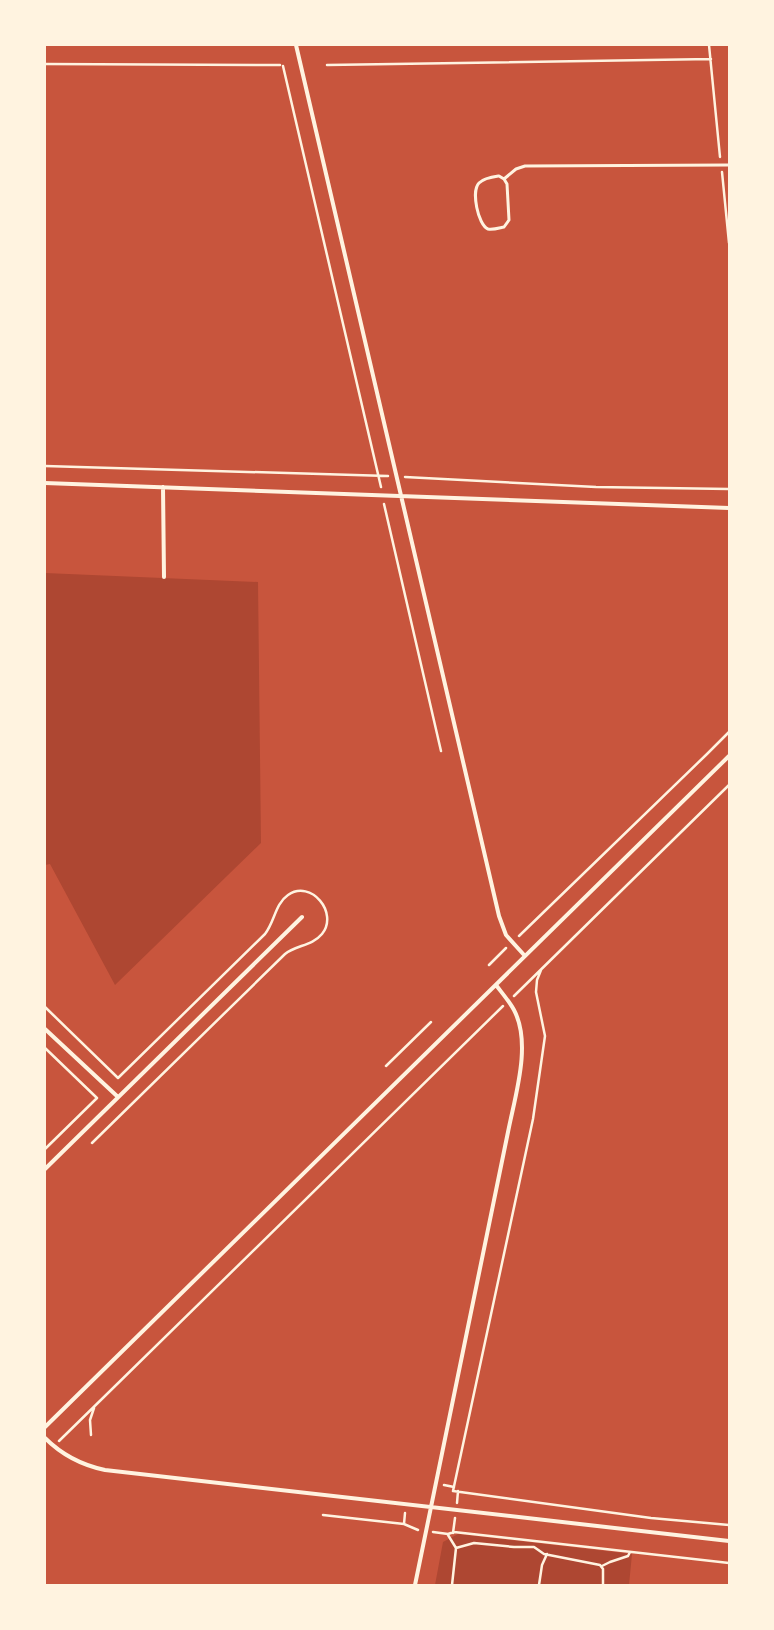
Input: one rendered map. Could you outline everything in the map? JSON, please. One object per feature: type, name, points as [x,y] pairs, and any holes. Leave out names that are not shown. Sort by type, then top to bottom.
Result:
[{"type":"street","points":[[296,45],[402,496],[497,911],[504,931],[525,956]]},
{"type":"street","points":[[45,483],[729,508]]},
{"type":"street","points":[[163,487],[164,577]]},
{"type":"street","points":[[45,1427],[729,756]]},
{"type":"street","points":[[45,1169],[302,917]]},
{"type":"street","points":[[416,1585],[520,1068],[522,1048],[520,1028],[516,1013],[496,985]]},
{"type":"street","points":[[45,1029],[118,1097]]},
{"type":"street","points":[[45,1438],[54,1446],[81,1463],[105,1470],[729,1541]]},
{"type":"lane","points":[[504,179],[516,169],[525,166],[729,165]]},
{"type":"lane","points":[[499,176],[504,179],[508,190],[509,222],[504,227],[489,229],[481,220],[475,198],[475,189],[479,182],[487,179],[499,176]]},
{"type":"path","points":[[709,45],[729,243]]},
{"type":"path","points":[[327,65],[711,59]]},
{"type":"path","points":[[45,64],[280,65]]},
{"type":"path","points":[[283,66],[441,751]]},
{"type":"path","points":[[45,466],[378,476],[596,487],[729,489]]},
{"type":"path","points":[[489,965],[729,732]]},
{"type":"path","points":[[54,1446],[729,785]]},
{"type":"path","points":[[45,1007],[118,1078],[265,934],[271,924],[277,908],[284,897],[298,891],[311,893],[320,900],[326,909],[326,928],[319,938],[294,948],[285,954],[92,1143]]},
{"type":"path","points":[[542,968],[537,980],[536,992],[545,1036],[533,1119],[453,1491],[651,1518],[729,1525]]},
{"type":"path","points":[[386,1066],[430,1022]]},
{"type":"path","points":[[45,1048],[97,1098],[45,1149]]},
{"type":"path","points":[[92,1435],[90,1420],[94,1407]]},
{"type":"path","points":[[323,1515],[404,1524],[415,1530],[448,1534],[454,1532],[729,1563]]},
{"type":"path","points":[[448,1534],[456,1548],[452,1585]]},
{"type":"path","points":[[456,1548],[469,1544],[483,1543],[514,1547],[534,1547],[543,1553],[602,1566],[630,1555],[630,1552]]},
{"type":"path","points":[[540,1585],[542,1564],[548,1554]]},
{"type":"path","points":[[602,1566],[603,1585]]},
{"type":"shaded area","points":[[45,573],[258,582],[261,843],[115,985],[50,864],[45,865]]},
{"type":"shaded area","points":[[458,1534],[632,1554],[629,1585],[435,1585],[443,1542]]}]
